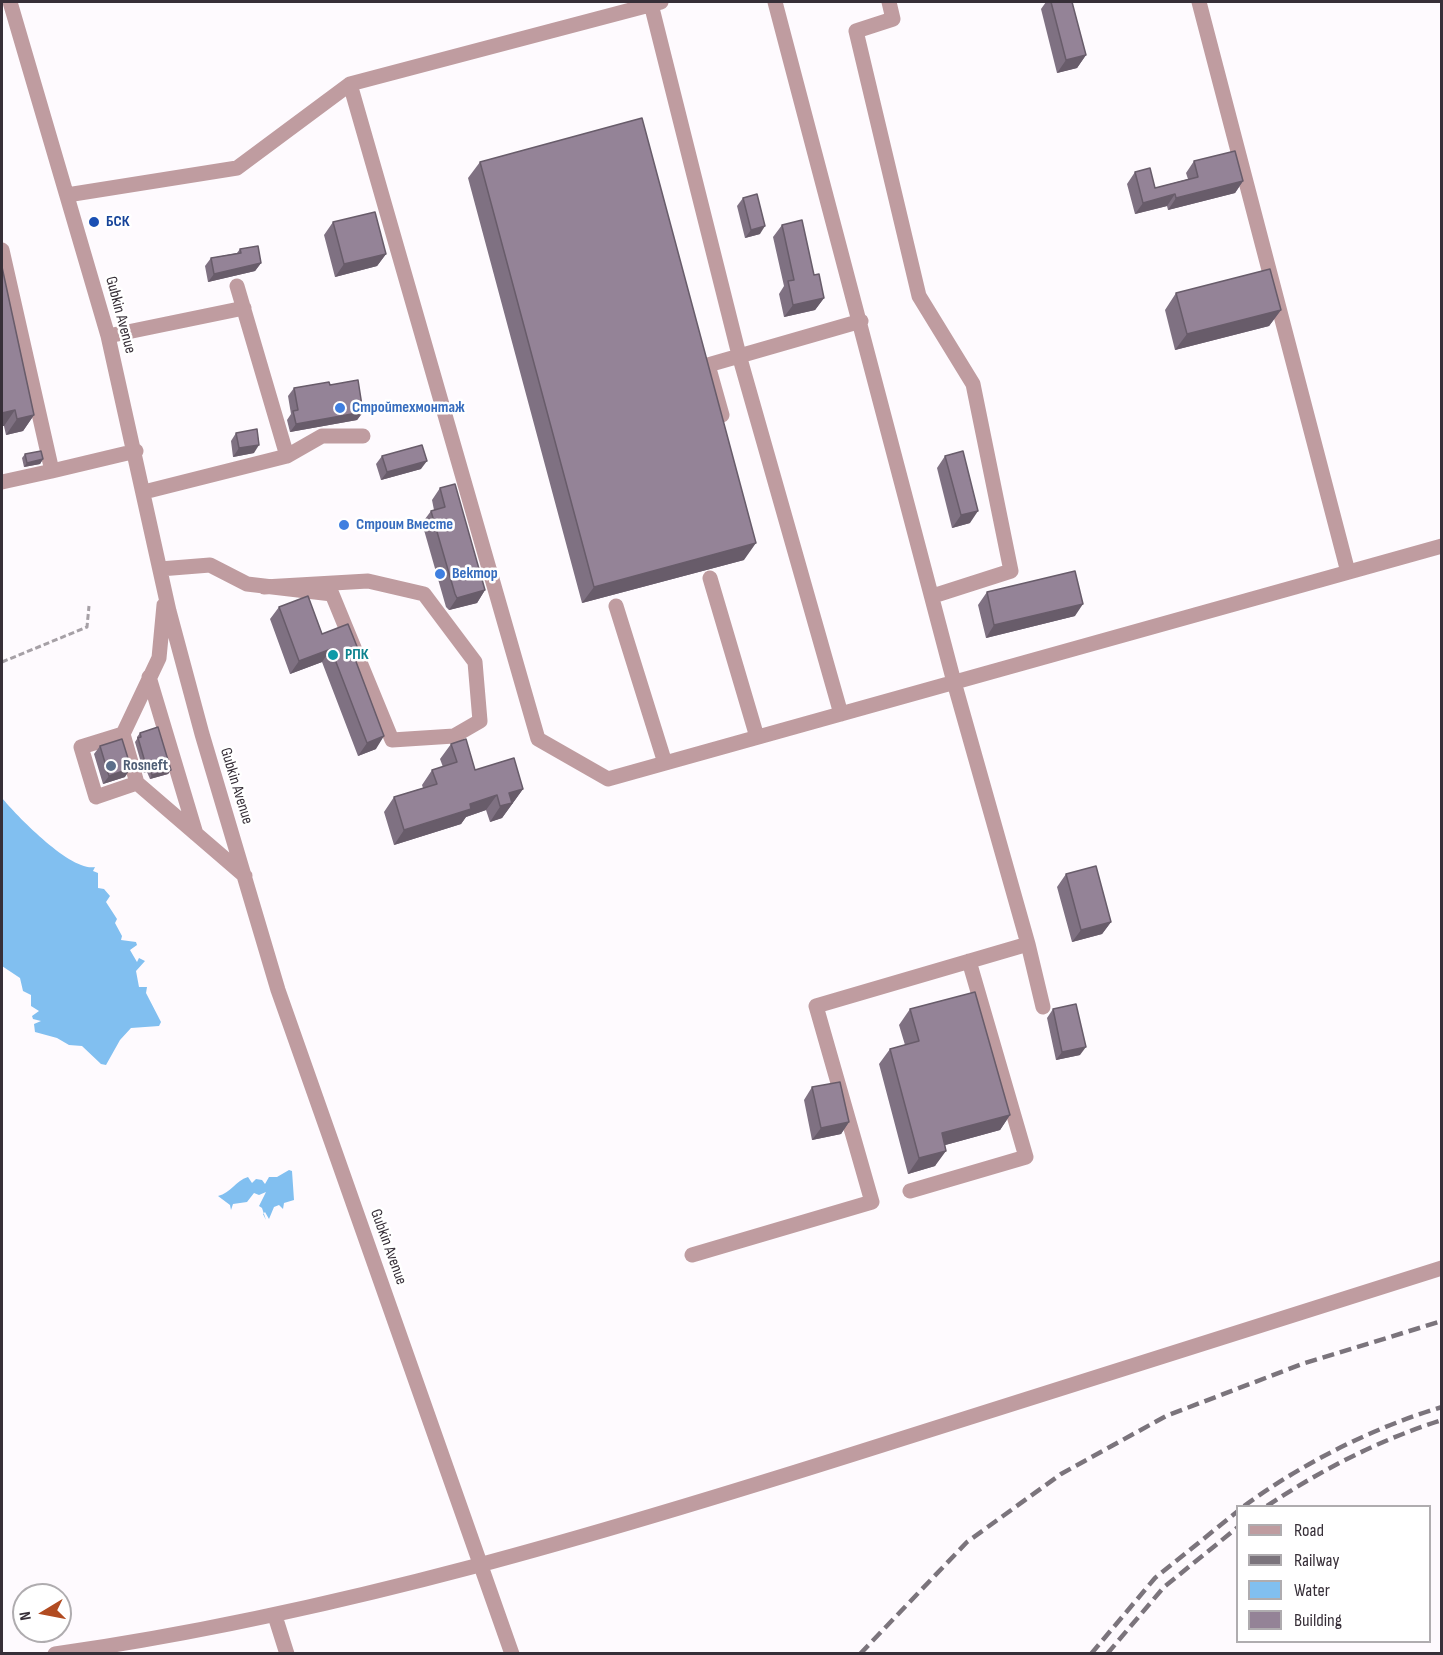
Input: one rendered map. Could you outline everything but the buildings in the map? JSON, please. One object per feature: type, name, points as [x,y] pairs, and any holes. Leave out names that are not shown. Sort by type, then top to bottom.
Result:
[{"type":"street","name":"Gubkin Avenue","points":[[10,2],[108,336],[136,451],[165,591],[202,734],[278,990],[316,1103],[401,1331],[480,1566],[512,1653]]},
{"type":"street","points":[[775,2],[861,321],[954,682],[1028,944],[1043,1007]]},
{"type":"street","points":[[889,2],[893,19],[856,31],[919,296],[974,384],[1011,571],[933,596]]},
{"type":"street","points":[[1199,2],[1348,572]]},
{"type":"street","points":[[67,195],[237,168],[350,84],[656,3],[739,355],[841,714]]},
{"type":"street","points":[[350,84],[538,739],[608,779],[1442,546]]},
{"type":"street","points":[[2,250],[52,471]]},
{"type":"street","points":[[237,286],[287,456]]},
{"type":"street","points":[[108,336],[244,308]]},
{"type":"street","points":[[722,415],[708,365],[861,321]]},
{"type":"street","points":[[144,492],[287,456],[322,435],[363,436]]},
{"type":"street","points":[[2,482],[136,451]]},
{"type":"street","points":[[160,569],[210,565],[247,584],[264,587],[332,594],[392,740],[454,736],[480,721],[475,662],[424,594],[368,582],[264,587]]},
{"type":"street","points":[[710,578],[757,737]]},
{"type":"street","points":[[165,591],[159,658],[123,734],[138,783],[245,876]]},
{"type":"street","points":[[616,606],[665,763]]},
{"type":"street","points":[[149,677],[196,834]]},
{"type":"street","points":[[123,734],[81,747],[96,797],[138,783]]},
{"type":"street","points":[[692,1255],[872,1202],[816,1006],[1028,944]]},
{"type":"street","points":[[910,1191],[1026,1157],[969,961]]},
{"type":"street","points":[[55,1653],[275,1616],[480,1566],[750,1487],[1442,1268]]},
{"type":"street","points":[[275,1616],[287,1653]]},
{"type":"path","points":[[2,662],[87,627],[89,606]]},
{"type":"water","points":[[2,798],[19,817],[59,852],[72,861],[95,867],[93,871],[98,873],[98,888],[104,889],[110,896],[106,902],[117,919],[115,923],[122,936],[121,940],[136,942],[137,945],[130,950],[137,962],[139,958],[145,961],[136,971],[139,987],[147,987],[146,993],[161,1022],[159,1026],[131,1028],[120,1040],[106,1065],[101,1064],[82,1046],[69,1045],[57,1038],[35,1032],[34,1024],[41,1021],[33,1019],[32,1016],[39,1011],[31,1006],[31,995],[23,991],[20,978],[2,966]]},
{"type":"water","points":[[289,1170],[292,1171],[294,1200],[284,1203],[283,1209],[279,1205],[274,1207],[269,1219],[259,1206],[266,1192],[259,1195],[254,1193],[247,1202],[233,1204],[231,1210],[230,1205],[218,1196],[248,1177],[252,1183],[256,1179],[262,1180],[265,1184],[269,1177],[277,1177]]},
{"type":"railway","points":[[860,1654],[967,1542],[1061,1474],[1166,1416],[1302,1364],[1442,1321]]},
{"type":"railway","points":[[1245,1505],[1290,1475],[1339,1448],[1390,1425],[1442,1407]]},
{"type":"railway","points":[[1269,1505],[1351,1457],[1442,1420]]},
{"type":"railway","points":[[1091,1654],[1155,1578],[1236,1513]]},
{"type":"railway","points":[[1107,1654],[1164,1587],[1236,1529]]},
{"type":"place","name":"БСК","points":[[94,222]]},
{"type":"place","name":"Стройтехмонтаж","points":[[340,408]]},
{"type":"place","name":"Строим Вместе","points":[[344,525]]},
{"type":"place","name":"Вектор","points":[[440,574]]},
{"type":"place","name":"РПК","points":[[333,655]]},
{"type":"place","name":"Rosneft","points":[[111,766]]}]
